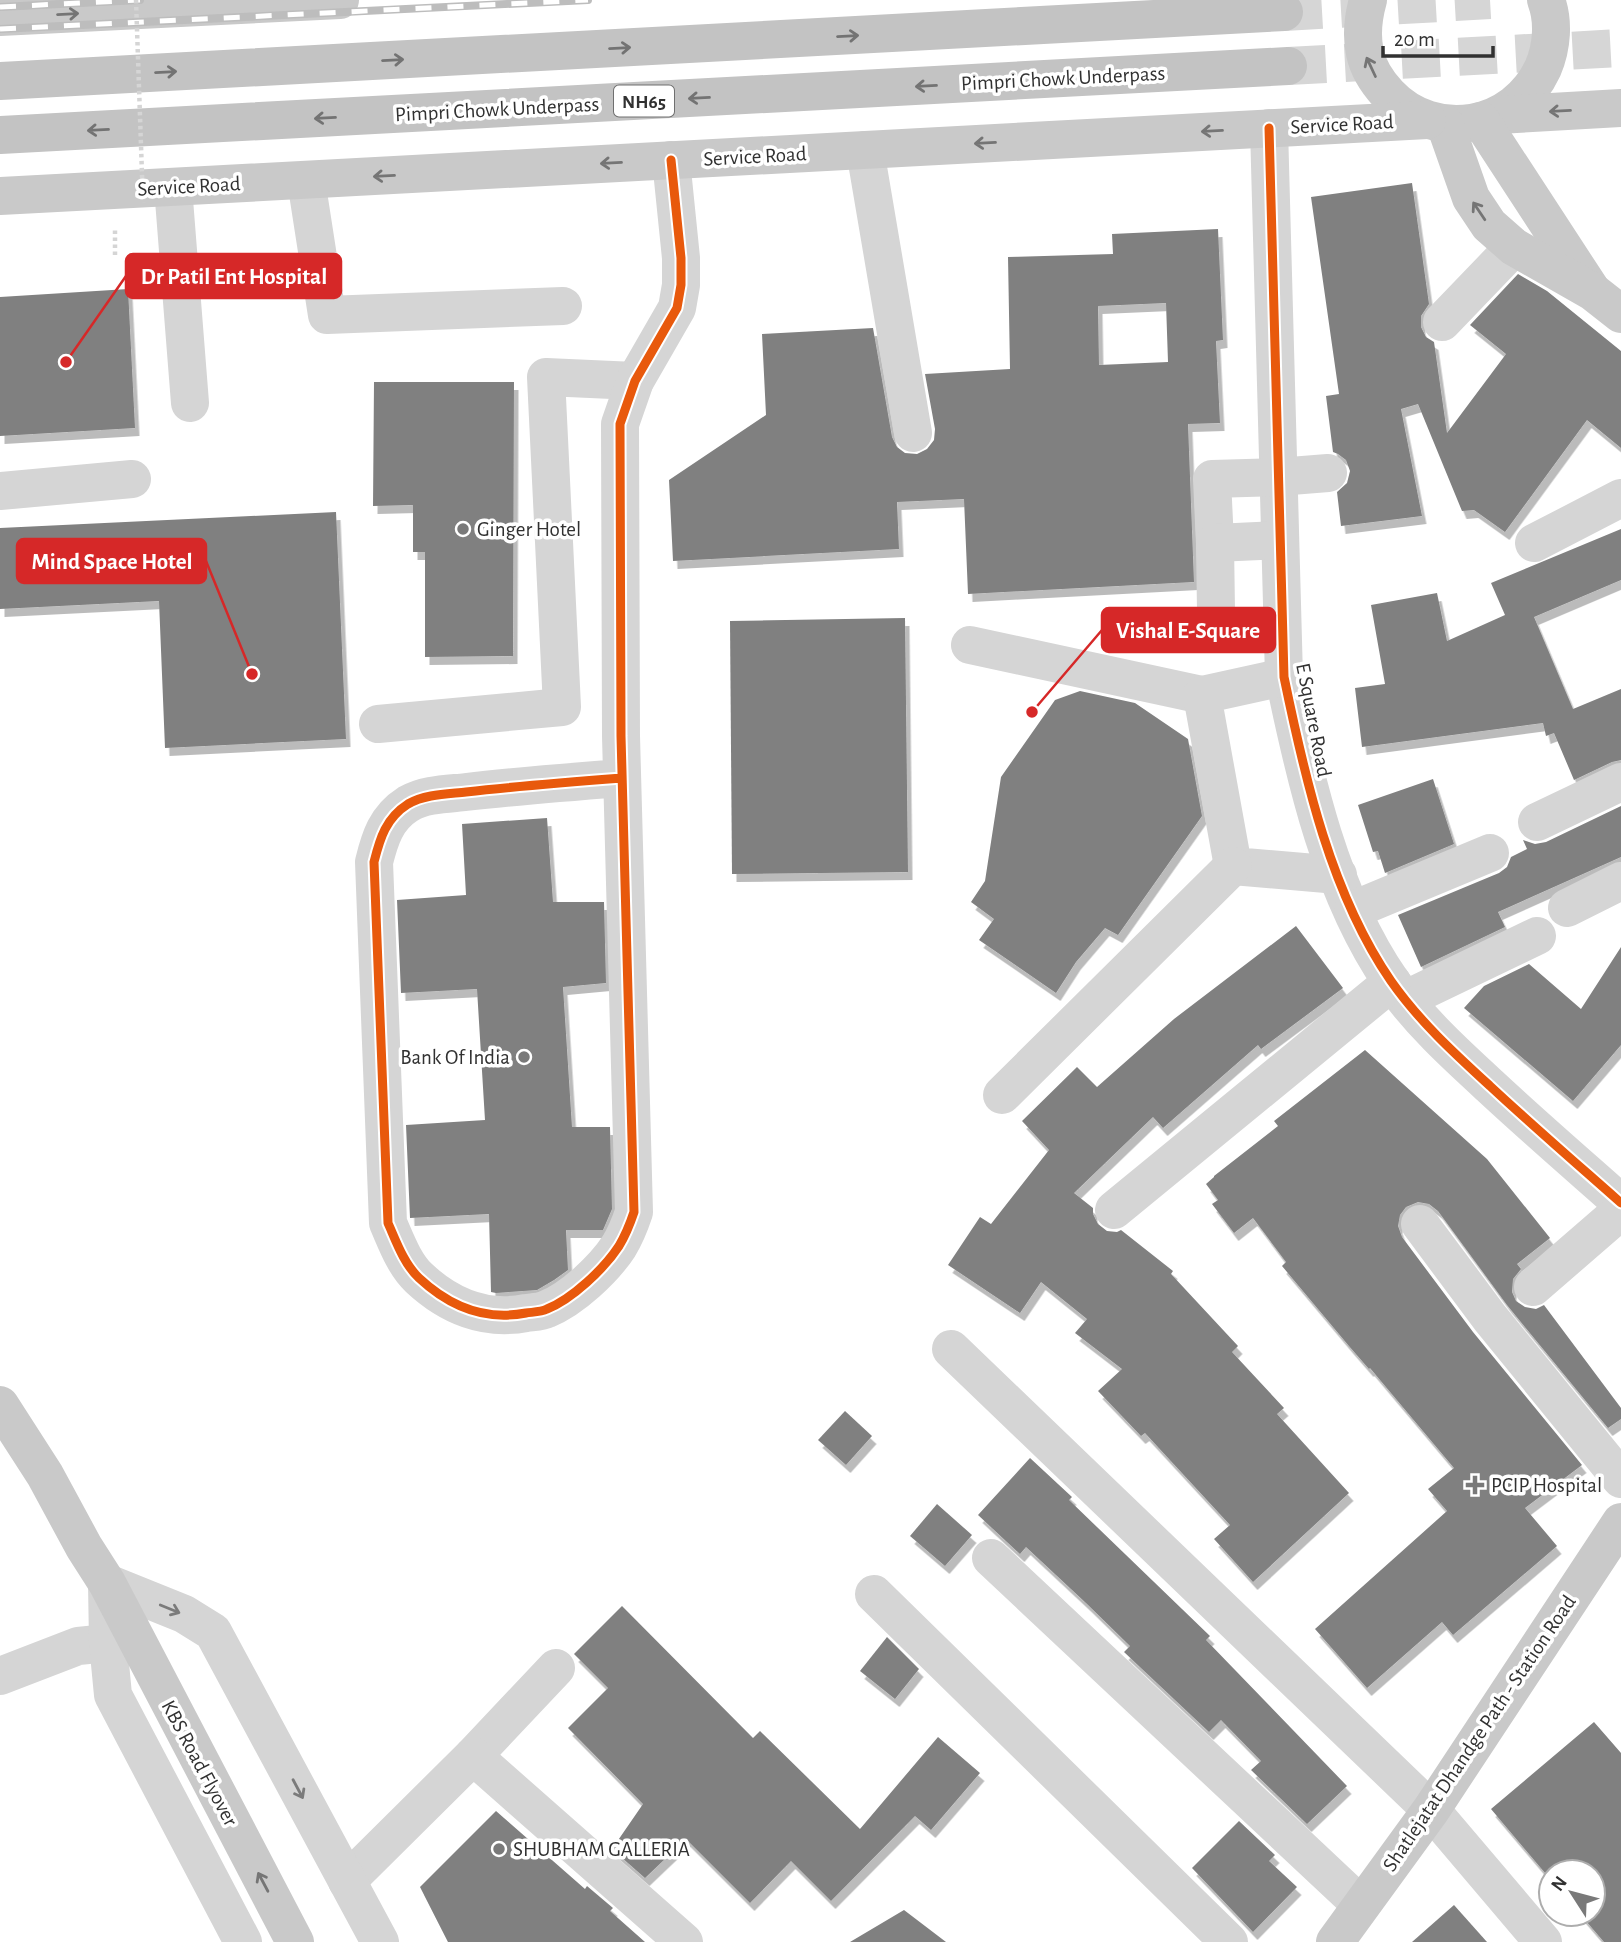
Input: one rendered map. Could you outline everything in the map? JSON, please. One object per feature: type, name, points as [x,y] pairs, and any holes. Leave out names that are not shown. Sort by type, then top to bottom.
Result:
[{"type":"highway","points":[[0,81],[1283,12]]},
{"type":"highway","name":"Pimpri Chowk Underpass","points":[[0,135],[1288,66]]},
{"type":"main road","points":[[0,18],[340,0]]},
{"type":"main road","points":[[1368,0],[1363,18],[1365,55],[1382,88],[1395,102],[1410,112],[1463,120],[1514,105],[1539,77],[1550,42],[1551,23],[1546,0]]},
{"type":"main road","name":"Service Road","points":[[0,196],[158,195],[306,180],[1463,120],[1621,108]]},
{"type":"main road","points":[[1463,120],[1471,198],[1489,225],[1514,247],[1607,303]]},
{"type":"main road","points":[[1463,120],[1607,303]]},
{"type":"main road","name":"KBS Road Flyover","points":[[0,1405],[46,1475],[84,1547],[107,1583],[295,1942]]},
{"type":"main road","name":"Shatlejatat Dhandge Path - Station Road","points":[[1335,1942],[1431,1810],[1621,1522]]},
{"type":"street","name":"E Square Road","points":[[1269,128],[1284,677],[1299,751],[1322,835],[1360,930],[1399,990],[1435,1035],[1621,1203]]},
{"type":"street","points":[[865,149],[912,433]]},
{"type":"street","points":[[622,778],[428,797],[410,803],[390,818],[379,840],[374,862],[388,1223],[401,1253],[417,1277],[444,1298],[479,1314],[517,1315],[546,1310],[573,1293],[601,1268],[618,1247],[634,1212],[622,778],[620,442],[621,424],[635,381],[677,308],[681,285],[681,258],[671,160]]},
{"type":"street","points":[[306,180],[315,315],[564,306]]},
{"type":"street","points":[[158,195],[190,403]]},
{"type":"street","points":[[1442,322],[1514,247]]},
{"type":"street","points":[[378,724],[562,707],[546,377],[635,381]]},
{"type":"street","points":[[1216,611],[1212,479],[1328,473]]},
{"type":"street","points":[[0,491],[132,479]]},
{"type":"street","points":[[1534,543],[1621,498]]},
{"type":"street","points":[[1215,543],[1280,540]]},
{"type":"street","points":[[971,645],[1202,695],[1284,677]]},
{"type":"street","points":[[1202,695],[1233,866]]},
{"type":"street","points":[[1537,822],[1621,782]]},
{"type":"street","points":[[1353,910],[1490,853]]},
{"type":"street","points":[[1002,1095],[1233,866],[1338,875]]},
{"type":"street","points":[[1567,908],[1621,881]]},
{"type":"street","points":[[1114,1210],[1399,990],[1537,936]]},
{"type":"street","points":[[1533,1287],[1621,1211]]},
{"type":"street","points":[[1420,1224],[1490,1318],[1621,1479]]},
{"type":"street","points":[[951,1349],[1431,1810],[1544,1942]]},
{"type":"street","points":[[991,1558],[1361,1905]]},
{"type":"street","points":[[243,1942],[113,1695],[108,1643],[107,1583],[184,1614],[214,1632],[380,1942]]},
{"type":"street","points":[[874,1594],[1229,1942]]},
{"type":"street","points":[[0,1676],[78,1646],[108,1643]]},
{"type":"street","points":[[347,1881],[473,1756],[556,1668]]},
{"type":"street","points":[[473,1756],[684,1942]]},
{"type":"path","points":[[136,0],[158,195]]},
{"type":"building","points":[[1412,183],[1429,304],[1421,316],[1421,327],[1426,337],[1434,342],[1447,433],[1506,354],[1470,325],[1518,274],[1547,291],[1621,351],[1621,448],[1587,420],[1505,532],[1474,510],[1462,511],[1418,404],[1401,409],[1422,516],[1341,526],[1337,492],[1347,483],[1350,471],[1346,460],[1333,452],[1326,396],[1339,394],[1311,197]]},
{"type":"building","points":[[1218,229],[1223,340],[1216,341],[1220,423],[1188,424],[1194,582],[968,594],[964,499],[897,502],[899,549],[673,561],[669,480],[766,415],[762,334],[873,328],[892,437],[897,447],[905,453],[917,454],[927,449],[934,440],[935,429],[925,374],[1010,369],[1008,257],[1113,254],[1112,234]],"holes":[[[1166,303],[1168,362],[1099,365],[1098,306]]]},
{"type":"building","points":[[128,289],[135,428],[0,436],[0,297]]},
{"type":"building","name":"Ginger Hotel","points":[[374,382],[514,382],[513,656],[425,657],[425,552],[413,552],[413,505],[373,506]]},
{"type":"building","points":[[336,512],[346,739],[165,748],[159,601],[0,609],[0,528]]},
{"type":"building","points":[[1621,529],[1621,580],[1534,617],[1573,709],[1621,689],[1621,760],[1574,780],[1554,733],[1546,736],[1543,723],[1362,747],[1355,688],[1385,684],[1371,605],[1437,593],[1447,641],[1505,615],[1491,583]]},
{"type":"building","points":[[905,618],[908,872],[732,874],[730,621]]},
{"type":"building","points":[[1080,691],[1135,703],[1188,739],[1202,816],[1118,935],[1105,928],[1076,962],[1056,993],[979,940],[994,919],[971,902],[985,881],[1001,777],[1055,700]]},
{"type":"building","points":[[1433,779],[1454,844],[1385,873],[1378,851],[1373,852],[1358,805]]},
{"type":"building","points":[[1621,806],[1621,857],[1498,912],[1505,927],[1421,967],[1398,915],[1499,873],[1507,867],[1511,857],[1527,849],[1523,840],[1535,844],[1546,842]]},
{"type":"building","name":"Bank Of India","points":[[547,818],[553,902],[604,902],[606,983],[563,987],[572,1127],[610,1127],[612,1209],[603,1230],[566,1230],[568,1270],[537,1290],[496,1293],[491,1292],[489,1214],[410,1218],[406,1125],[485,1120],[477,989],[401,993],[397,900],[466,895],[462,824]]},
{"type":"building","points":[[1296,926],[1343,988],[1261,1049],[1258,1045],[1163,1128],[1153,1117],[1074,1193],[1093,1208],[1098,1224],[1107,1231],[1121,1230],[1173,1271],[1171,1274],[1238,1346],[1232,1352],[1284,1408],[1277,1414],[1349,1493],[1253,1582],[1214,1539],[1230,1525],[1145,1433],[1141,1436],[1098,1391],[1122,1369],[1075,1333],[1087,1319],[1041,1282],[1020,1313],[948,1265],[980,1217],[991,1224],[1049,1150],[1022,1121],[1077,1067],[1097,1087],[1174,1019]]},
{"type":"building","points":[[1621,947],[1621,1045],[1573,1101],[1464,1008],[1484,986],[1529,964],[1581,1009]]},
{"type":"building","points":[[1365,1050],[1487,1159],[1550,1238],[1517,1264],[1521,1269],[1513,1279],[1512,1292],[1516,1301],[1525,1307],[1536,1309],[1544,1305],[1621,1408],[1621,1419],[1608,1428],[1507,1305],[1438,1211],[1429,1204],[1418,1202],[1406,1207],[1400,1215],[1398,1226],[1402,1237],[1473,1332],[1582,1465],[1525,1508],[1557,1546],[1453,1635],[1442,1622],[1367,1688],[1315,1629],[1447,1511],[1428,1489],[1454,1468],[1282,1266],[1286,1262],[1253,1218],[1234,1233],[1212,1204],[1218,1200],[1206,1184],[1278,1126],[1274,1121]]},
{"type":"building","points":[[845,1411],[872,1436],[846,1465],[818,1440]]},
{"type":"building","points":[[1030,1458],[1072,1497],[1069,1500],[1210,1636],[1206,1640],[1347,1786],[1307,1824],[1251,1770],[1261,1761],[1221,1720],[1209,1732],[1124,1652],[1130,1646],[1086,1603],[1026,1547],[1020,1554],[978,1515]]},
{"type":"building","points":[[937,1504],[972,1535],[945,1566],[910,1536]]},
{"type":"building","points":[[622,1606],[753,1738],[760,1731],[860,1829],[938,1737],[980,1773],[931,1830],[915,1816],[831,1901],[791,1861],[750,1903],[686,1839],[645,1878],[612,1849],[643,1804],[568,1728],[608,1688],[574,1654]]},
{"type":"building","points":[[887,1637],[919,1669],[895,1699],[860,1671]]},
{"type":"building","points":[[1594,1722],[1621,1753],[1621,1942],[1604,1942],[1592,1928],[1607,1928],[1607,1858],[1537,1858],[1537,1863],[1491,1809]]},
{"type":"building","name":"SHUBHAM GALLERIA","points":[[496,1811],[585,1889],[587,1886],[613,1908],[610,1911],[645,1942],[448,1942],[420,1887]]},
{"type":"building","points":[[1239,1821],[1275,1855],[1269,1861],[1297,1887],[1253,1932],[1192,1868]]},
{"type":"building","points":[[1454,1905],[1487,1942],[1412,1942]]},
{"type":"building","points":[[904,1910],[946,1942],[850,1942]]},
{"type":"tunnel","points":[[1284,12],[1490,0]]},
{"type":"tunnel","points":[[1288,66],[1621,48]]},
{"type":"railway","points":[[0,7],[140,0]]},
{"type":"railway","points":[[0,29],[588,0]]},
{"type":"cycle path","points":[[1269,128],[1284,677],[1301,755],[1323,835],[1352,911],[1370,947],[1402,996],[1463,1061],[1621,1203]]},
{"type":"cycle path","points":[[622,778],[422,798],[408,804],[394,816],[385,829],[376,853],[374,862],[388,1223],[397,1245],[419,1278],[455,1303],[482,1313],[511,1315],[540,1311],[567,1298],[613,1255],[634,1212],[621,736],[620,424],[635,381],[677,308],[681,285],[681,258],[671,160]]},
{"type":"place","name":"Dr Patil Ent Hospital","points":[[66,362]]},
{"type":"place","name":"Ginger Hotel","points":[[463,529]]},
{"type":"place","name":"Mind Space Hotel","points":[[252,674]]},
{"type":"place","name":"Vishal E-Square","points":[[1032,712]]},
{"type":"place","name":"Bank Of India","points":[[524,1057]]},
{"type":"place","name":"PCIP Hospital","points":[[1475,1485]]},
{"type":"place","name":"SHUBHAM GALLERIA","points":[[499,1849]]}]
